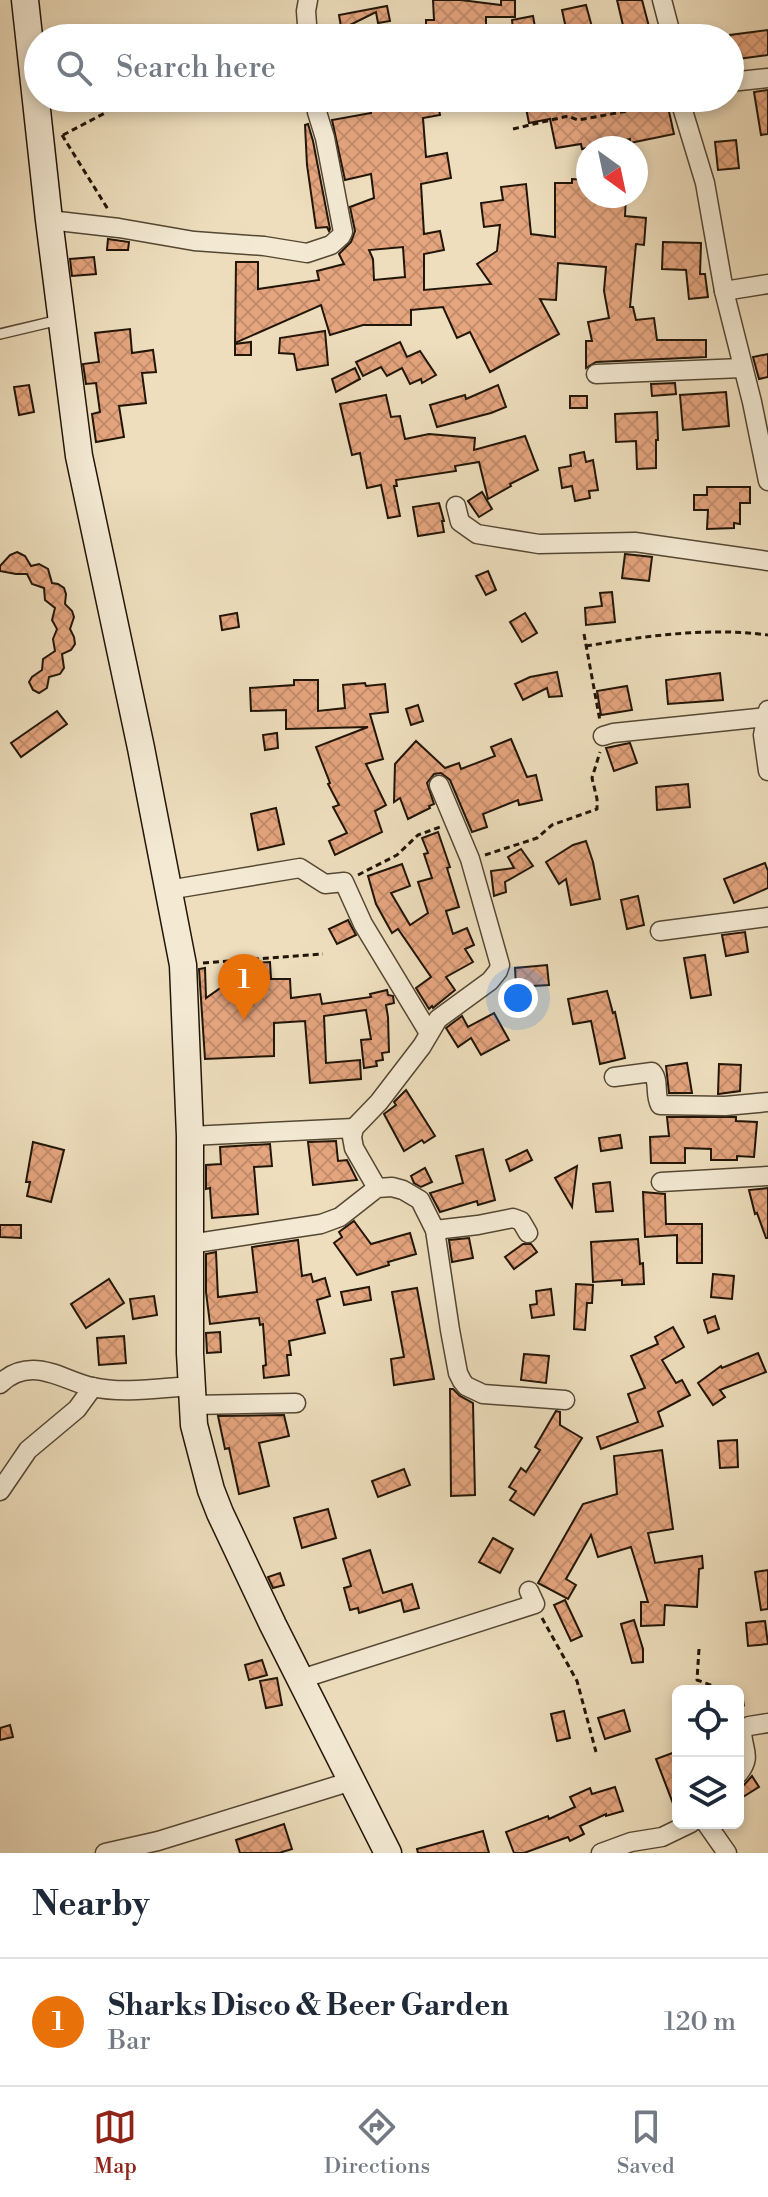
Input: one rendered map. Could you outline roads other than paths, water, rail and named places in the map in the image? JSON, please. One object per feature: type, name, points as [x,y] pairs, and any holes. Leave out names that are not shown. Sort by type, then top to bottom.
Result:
[{"type":"street","points":[[25,0],[30,24]]},
{"type":"street","points":[[307,24],[308,0]]},
{"type":"street","points":[[662,0],[668,24]]},
{"type":"street","points":[[744,81],[768,78]]},
{"type":"street","points":[[47,112],[52,137],[49,220],[79,456],[183,965],[190,1136],[192,1395],[199,1445],[220,1513],[388,1853]]},
{"type":"street","points":[[49,220],[194,241],[264,246],[307,253],[331,245],[343,232],[317,112]]},
{"type":"street","points":[[685,112],[705,183],[724,291],[742,368],[760,401],[768,481]]},
{"type":"street","points":[[724,291],[768,284]]},
{"type":"street","points":[[596,374],[742,368]]},
{"type":"street","points":[[456,506],[460,522],[477,534],[491,537],[539,544],[635,542],[768,561]]},
{"type":"street","points":[[603,736],[767,714],[763,735],[768,771]]},
{"type":"street","points":[[377,1188],[354,1148],[354,1128],[414,1058],[438,1019],[490,981],[500,965],[470,859],[439,785]]},
{"type":"street","points":[[168,890],[300,868],[325,884],[344,882],[363,924],[429,1033]]},
{"type":"street","points":[[660,931],[768,917]]},
{"type":"street","points":[[614,1077],[652,1072],[660,1105],[725,1106],[768,1102]]},
{"type":"street","points":[[190,1136],[354,1128]]},
{"type":"street","points":[[661,1182],[768,1176]]},
{"type":"street","points":[[190,1244],[321,1224],[340,1217],[377,1188],[403,1190],[420,1200],[435,1230],[450,1330],[462,1381],[483,1394],[565,1400]]},
{"type":"street","points":[[435,1230],[513,1218],[521,1221],[528,1233]]},
{"type":"street","points":[[0,1384],[22,1371],[37,1370],[93,1387],[296,1403]]},
{"type":"street","points":[[0,1491],[28,1450],[77,1409],[93,1387]]},
{"type":"street","points":[[301,1679],[532,1598]]},
{"type":"street","points":[[744,1766],[747,1758],[742,1730],[768,1723]]},
{"type":"street","points":[[105,1853],[172,1837],[352,1781]]},
{"type":"street","points":[[601,1853],[631,1842],[662,1837],[679,1829]]},
{"type":"street","points":[[710,1829],[727,1853]]},
{"type":"lane","points":[[0,334],[62,320]]},
{"type":"place","name":"Sharks Disco & Beer Garden","points":[[244,1020]]}]
